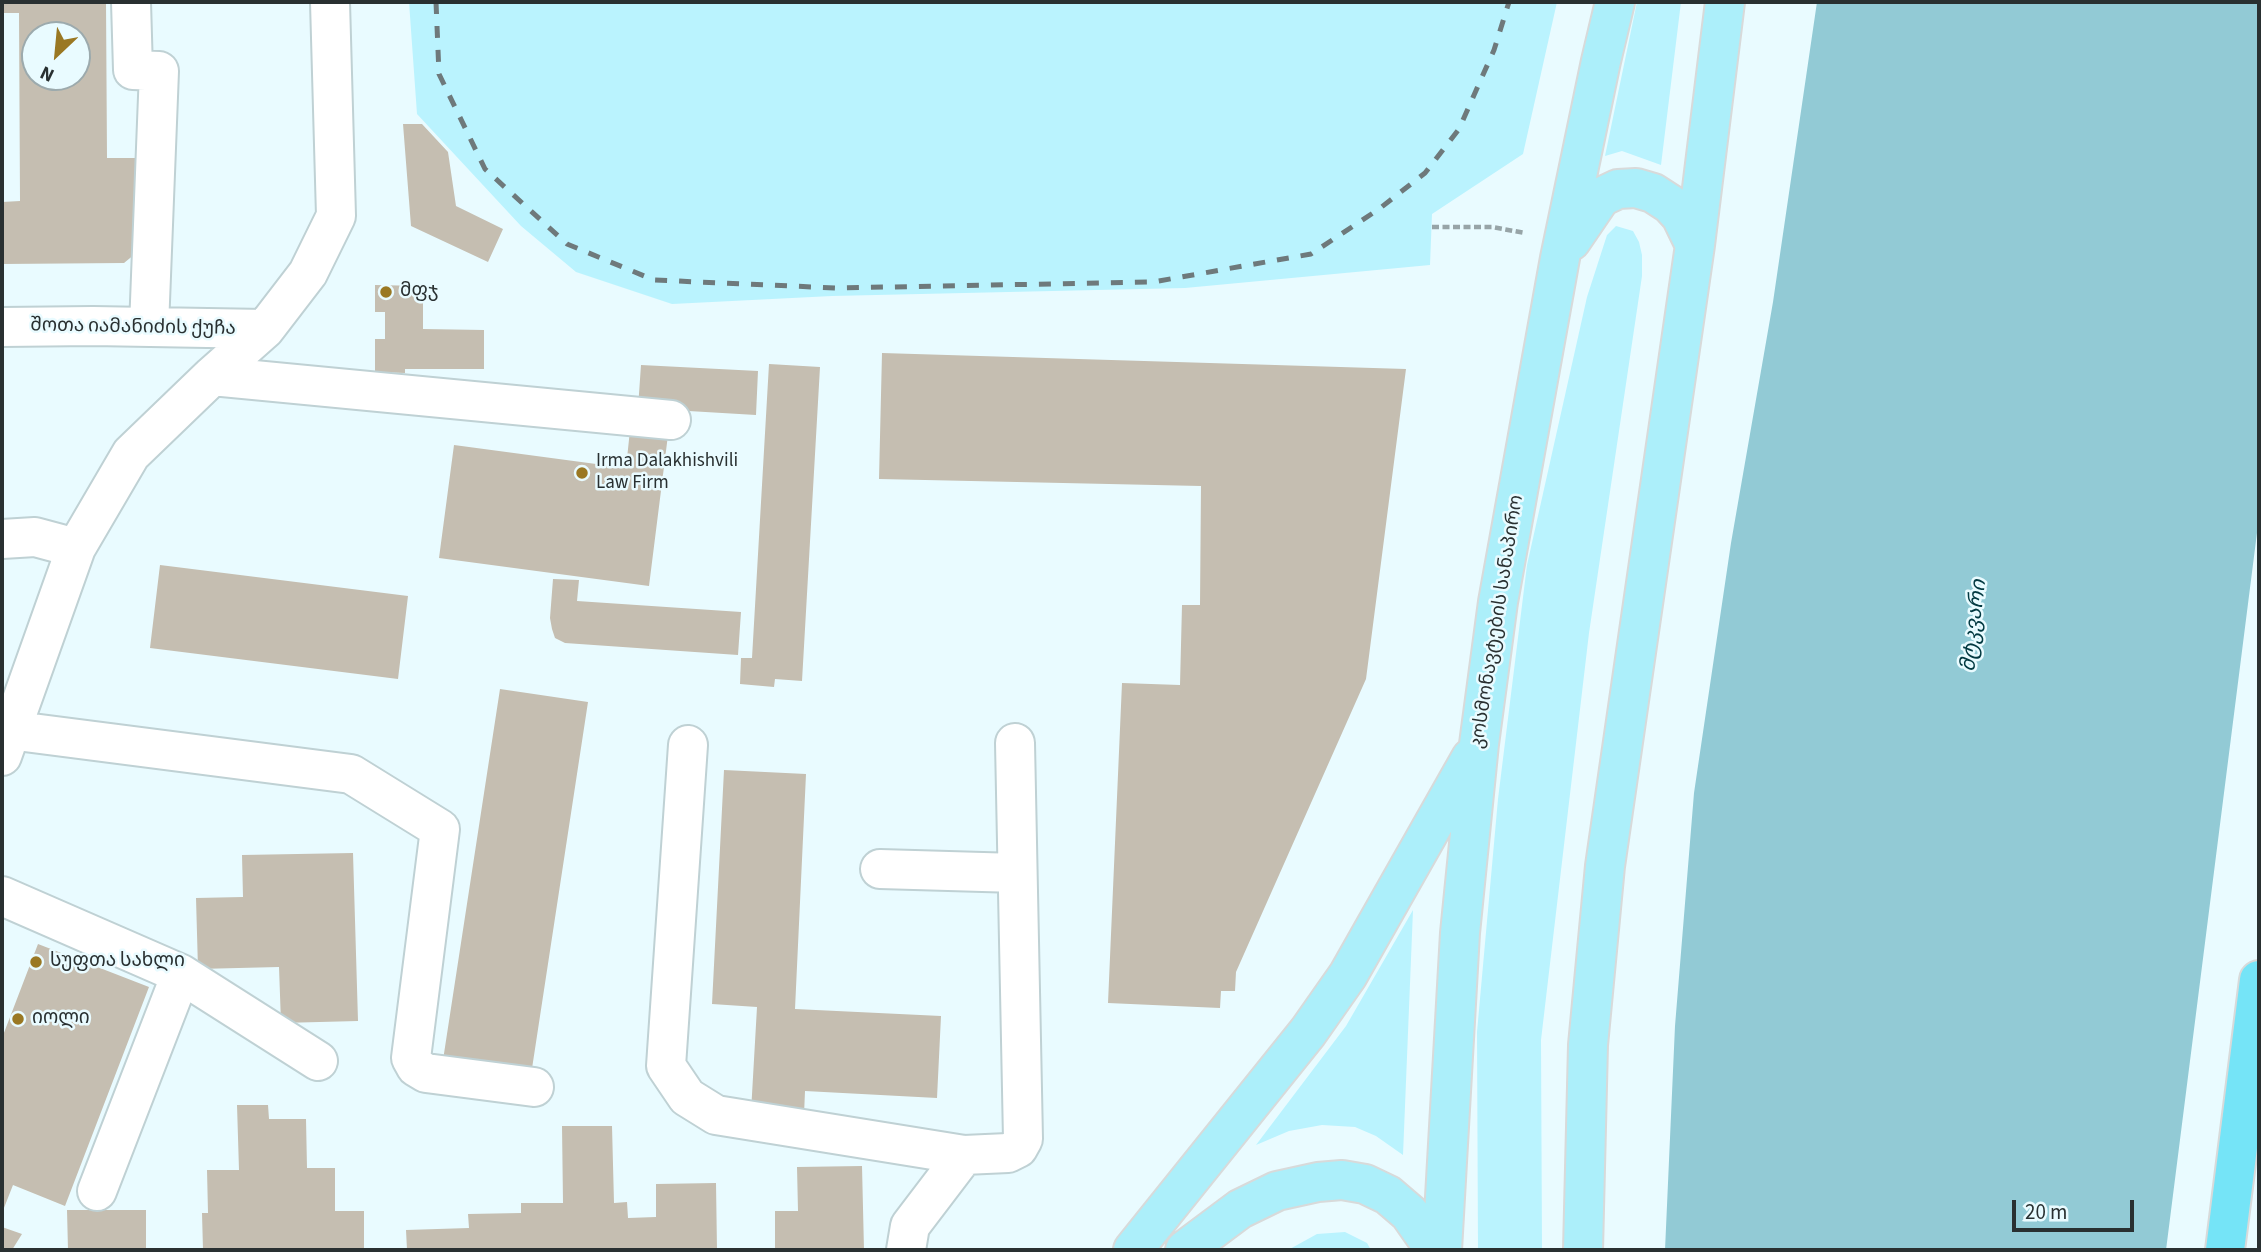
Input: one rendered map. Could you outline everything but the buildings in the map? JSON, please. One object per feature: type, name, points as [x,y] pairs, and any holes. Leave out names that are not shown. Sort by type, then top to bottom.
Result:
[{"type":"highway","points":[[2225,1250],[2259,980]]},
{"type":"main road","name":"კოსმონავტების სანაპირო","points":[[1442,1250],[1460,933],[1479,744],[1498,602],[1560,258],[1615,2]]},
{"type":"main road","points":[[1583,1250],[1588,1045],[1605,866],[1695,245],[1725,2]]},
{"type":"main road","points":[[1560,258],[1601,197],[1618,189],[1636,188],[1653,193],[1670,204],[1681,216],[1695,245]]},
{"type":"main road","points":[[1132,1250],[1292,1052],[1348,975],[1479,744]]},
{"type":"main road","points":[[1185,1250],[1240,1209],[1278,1191],[1342,1180],[1365,1184],[1388,1195],[1409,1213],[1435,1250]]},
{"type":"street","points":[[131,2],[133,70],[159,71],[149,327]]},
{"type":"street","points":[[330,2],[336,216],[308,273],[265,329],[131,454],[76,548],[6,743],[351,774],[440,829],[411,1058],[416,1067],[426,1073],[534,1087]]},
{"type":"street","name":"შოთა იამანიძის ქუჩა","points":[[2,327],[265,329]]},
{"type":"street","points":[[212,376],[671,420]]},
{"type":"street","points":[[2,539],[35,537],[76,548]]},
{"type":"street","points":[[688,745],[666,1066],[687,1097],[716,1115],[964,1155],[1008,1153],[1018,1148],[1023,1139],[1016,743]]},
{"type":"street","points":[[880,869],[1017,873]]},
{"type":"street","points":[[2,895],[181,974],[318,1060]]},
{"type":"street","points":[[97,1191],[181,974]]},
{"type":"street","points":[[906,1250],[910,1227],[964,1155]]},
{"type":"path","points":[[1432,228],[1492,227],[1529,233]]},
{"type":"shaded area","points":[[409,2],[1557,2],[1523,154],[1432,214],[1430,265],[1185,288],[832,296],[672,304],[576,272],[521,226],[417,114]]},
{"type":"shaded area","points":[[1637,2],[1681,2],[1661,165],[1622,151],[1605,156]]},
{"type":"shaded area","points":[[1616,226],[1633,231],[1639,242],[1642,276],[1589,633],[1541,1040],[1542,1250],[1478,1250],[1477,1032],[1498,799],[1527,565],[1587,297],[1607,235]]},
{"type":"shaded area","points":[[1413,910],[1403,1155],[1376,1136],[1355,1127],[1322,1125],[1289,1131],[1256,1145],[1346,1026]]},
{"type":"shaded area","points":[[1345,1232],[1367,1243],[1371,1250],[1288,1250],[1317,1234]]},
{"type":"water","name":"მტკვარი","points":[[1817,2],[2259,2],[2259,517],[2166,1250],[1665,1250],[1675,1026],[1694,793],[1731,543],[1773,302]]},
{"type":"railway","points":[[436,2],[439,74],[485,169],[567,244],[654,280],[836,288],[1153,282],[1311,254],[1379,209],[1425,173],[1459,129],[1494,50],[1509,2]]},
{"type":"place","name":"მფჯ","points":[[386,292]]},
{"type":"place","name":"Irma Dalakhishvili Law Firm","points":[[582,473]]},
{"type":"place","name":"სუფთა სახლი","points":[[36,962]]},
{"type":"place","name":"იოლი","points":[[18,1019]]}]
